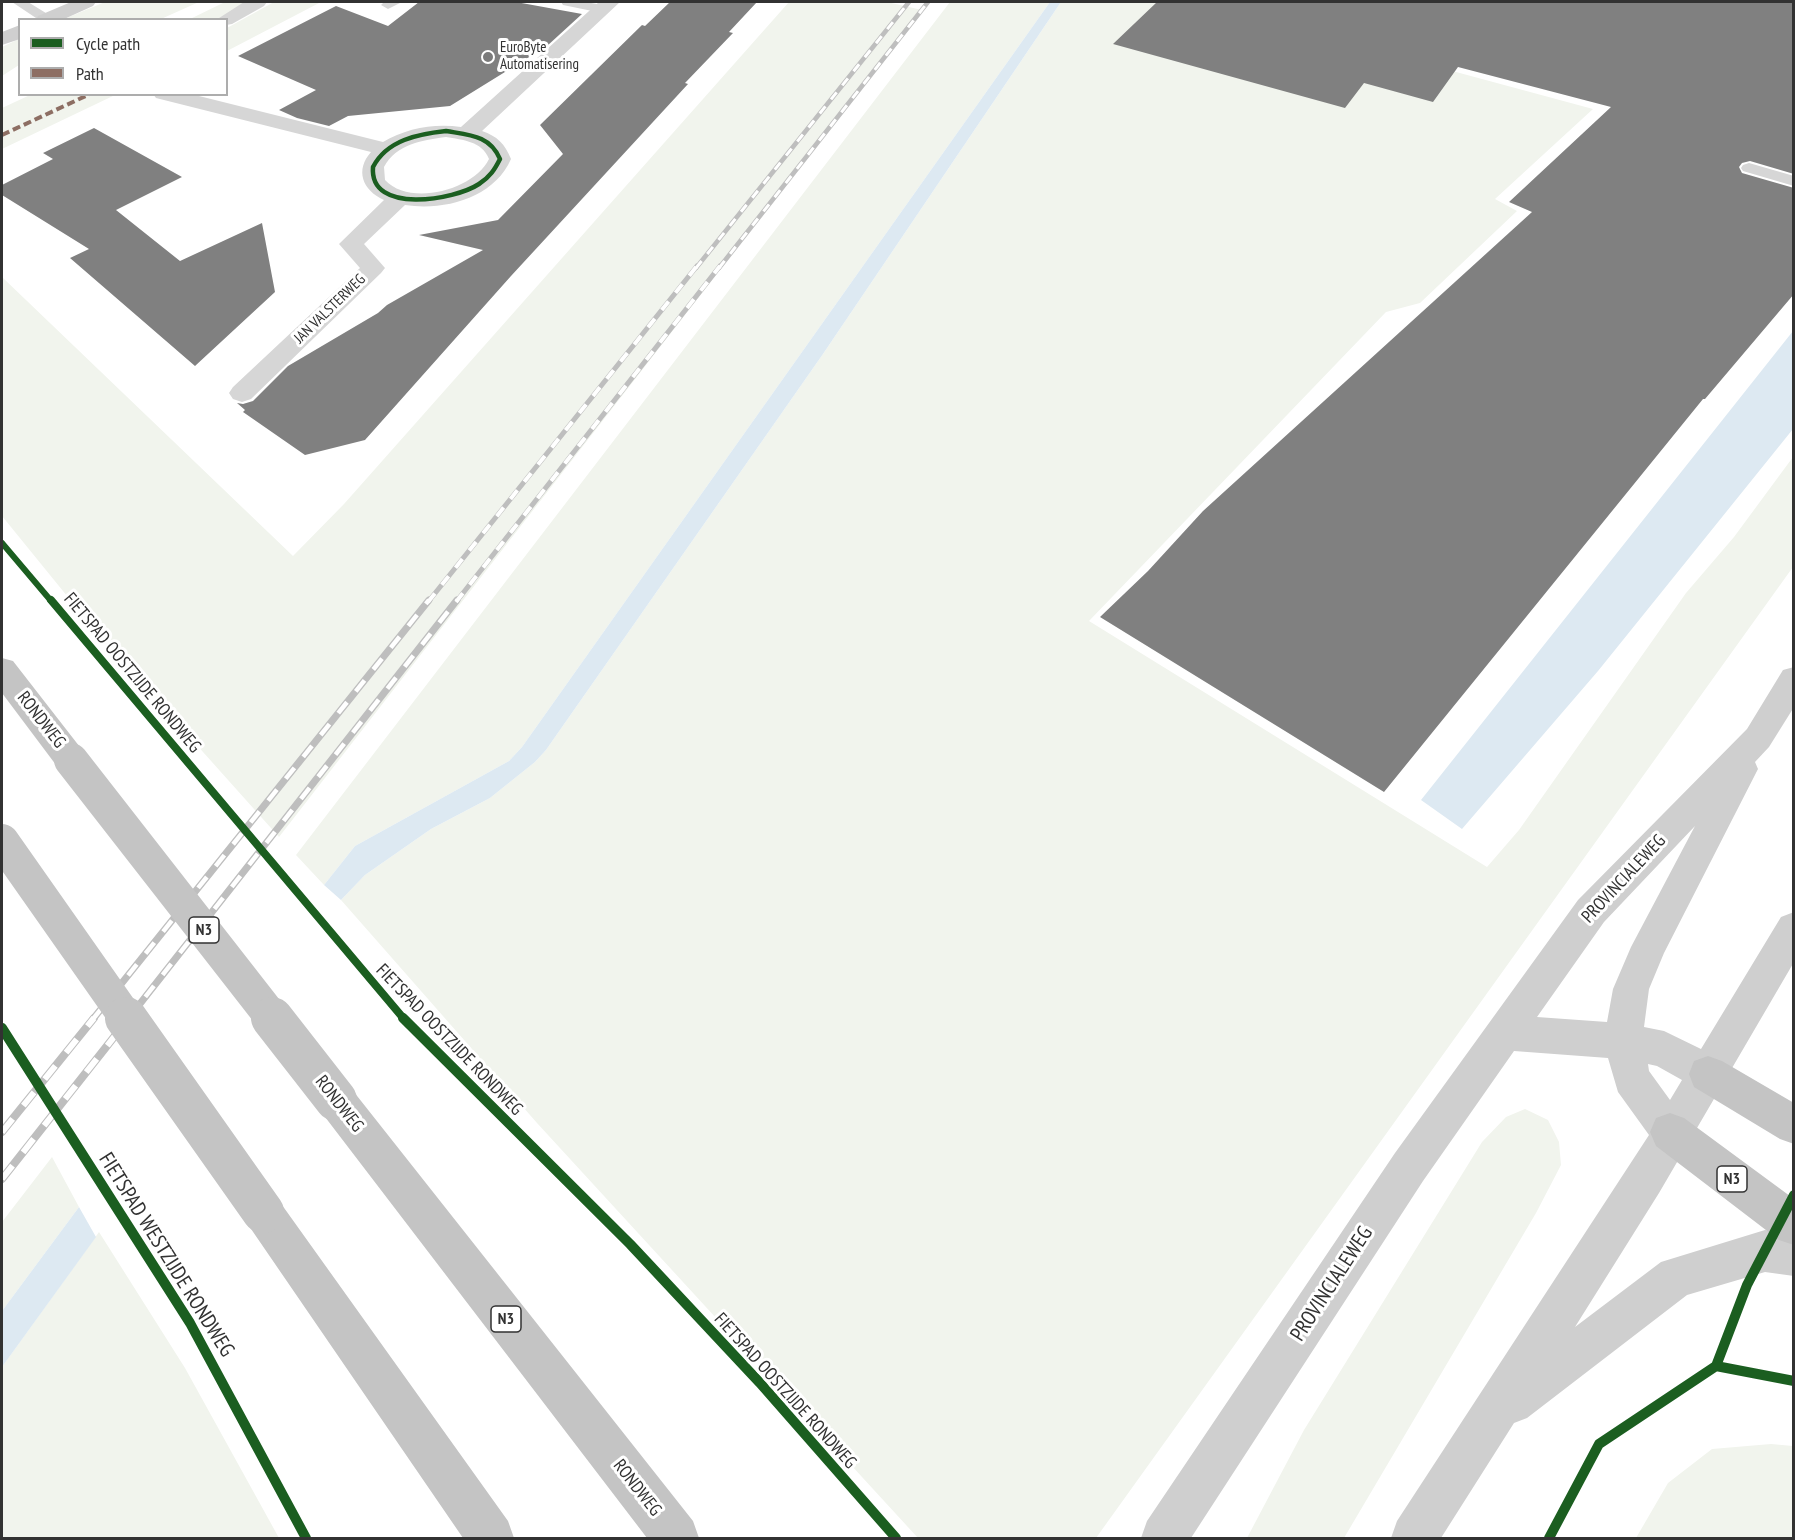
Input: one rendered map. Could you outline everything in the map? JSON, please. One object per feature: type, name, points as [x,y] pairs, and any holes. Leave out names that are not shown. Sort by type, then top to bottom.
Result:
[{"type":"highway","name":"RONDWEG","points":[[2,670],[676,1539]]},
{"type":"highway","points":[[2,841],[491,1539]]},
{"type":"highway","points":[[1708,1074],[1794,1125]]},
{"type":"highway","name":"N3","points":[[1671,1132],[1794,1225]]},
{"type":"main road","points":[[48,18],[86,2]]},
{"type":"main road","points":[[2,39],[18,32]]},
{"type":"main road","name":"PROVINCIALEWEG","points":[[1671,1132],[1632,1080],[1623,1041],[1631,988],[1649,947],[1758,738],[1794,679]]},
{"type":"main road","name":"PROVINCIALEWEG","points":[[1164,1539],[1409,1167],[1591,911],[1758,738]]},
{"type":"main road","points":[[1414,1539],[1645,1179],[1794,928]]},
{"type":"main road","points":[[1506,1033],[1623,1041],[1664,1049],[1708,1074]]},
{"type":"main road","points":[[1493,1416],[1676,1277],[1765,1251],[1794,1255]]},
{"type":"street","points":[[228,18],[258,2]]},
{"type":"street","points":[[467,133],[606,5]]},
{"type":"street","points":[[171,96],[386,149]]},
{"type":"street","points":[[446,131],[467,133],[487,140],[498,152],[500,161],[496,171],[475,189],[440,199],[399,198],[386,193],[375,184],[371,173],[375,161],[386,149],[403,140],[424,134],[446,131]]},
{"type":"street","name":"JAN VALSTERWEG","points":[[242,393],[373,268],[351,244],[399,198]]},
{"type":"lane","points":[[19,2],[44,18]]},
{"type":"lane","points":[[568,2],[606,5]]},
{"type":"lane","points":[[1749,168],[1794,181]]},
{"type":"shaded area","points":[[105,2],[199,2],[163,18],[66,18]]},
{"type":"shaded area","points":[[225,2],[252,2],[220,18],[192,18]]},
{"type":"shaded area","points":[[274,2],[321,2],[228,50],[228,27]]},
{"type":"shaded area","points":[[789,2],[887,2],[922,10],[279,837],[102,639],[2,516],[2,277],[293,556],[344,504]]},
{"type":"shaded area","points":[[950,2],[1050,2],[522,747],[509,761],[355,846],[324,885],[296,855]]},
{"type":"shaded area","points":[[1050,2],[1061,2],[823,354],[546,750],[535,762],[490,798],[431,829],[365,875],[341,900],[324,885],[355,846],[509,761],[522,747]]},
{"type":"shaded area","points":[[1061,2],[1197,2],[1593,109],[1495,199],[1517,211],[1420,303],[1386,312],[1089,621],[1487,867],[1519,830],[1686,593],[1734,537],[1793,457],[1793,567],[1096,1538],[918,1538],[537,1123],[341,900],[365,875],[431,829],[490,798],[535,762],[546,750],[823,354]]},
{"type":"shaded area","points":[[18,39],[18,66],[2,76],[2,47]]},
{"type":"shaded area","points":[[28,96],[113,96],[2,149],[2,108]]},
{"type":"shaded area","points":[[1793,331],[1793,429],[1598,671],[1462,829],[1421,800]]},
{"type":"shaded area","points":[[1525,1109],[1548,1120],[1559,1142],[1561,1165],[1536,1213],[1344,1538],[1247,1538],[1304,1430],[1482,1142],[1506,1117]]},
{"type":"shaded area","points":[[52,1157],[79,1207],[2,1311],[2,1222]]},
{"type":"shaded area","points":[[79,1207],[96,1237],[2,1367],[2,1311]]},
{"type":"shaded area","points":[[99,1232],[185,1368],[279,1538],[2,1538],[2,1367]]},
{"type":"shaded area","points":[[1771,1444],[1793,1446],[1793,1538],[1636,1538],[1668,1483],[1712,1449]]},
{"type":"building","points":[[419,2],[516,2],[582,14],[547,46],[450,106],[348,116],[329,126],[297,118],[279,110],[316,90],[238,56],[336,6],[388,26]]},
{"type":"building","points":[[670,2],[757,2],[729,32],[733,33],[685,83],[688,84],[511,276],[365,440],[305,455],[243,412],[245,410],[237,403],[253,401],[288,366],[378,313],[387,305],[483,250],[419,235],[498,220],[563,154],[540,125],[642,25],[645,26]]},
{"type":"building","points":[[1157,2],[1794,2],[1794,174],[1750,161],[1742,163],[1739,167],[1742,173],[1794,188],[1794,294],[1703,399],[1384,792],[1100,617],[1148,571],[1203,511],[1532,212],[1509,202],[1611,107],[1458,67],[1433,102],[1364,83],[1345,108],[1113,44]]},
{"type":"building","points":[[94,128],[182,177],[116,210],[180,261],[262,223],[275,292],[195,366],[70,258],[89,249],[2,195],[2,185],[53,159],[43,153]]},
{"type":"railway","points":[[696,268],[909,2]]},
{"type":"railway","points":[[719,268],[928,2]]},
{"type":"railway","points":[[428,602],[697,266]]},
{"type":"railway","points":[[456,602],[720,266]]},
{"type":"railway","points":[[93,1019],[429,600]]},
{"type":"railway","points":[[128,1019],[457,600]]},
{"type":"railway","points":[[2,1132],[94,1018]]},
{"type":"railway","points":[[2,1179],[129,1018]]},
{"type":"marked path","points":[[2,135],[86,96]]},
{"type":"cycle path","points":[[446,131],[478,137],[495,146],[500,159],[494,172],[480,184],[459,194],[435,199],[397,197],[380,188],[375,182],[372,175],[373,167],[386,150],[407,138],[446,131]]},
{"type":"cycle path","name":"FIETSPAD OOSTZIJDE RONDWEG","points":[[2,543],[395,1010],[630,1244],[760,1383],[896,1538]]},
{"type":"cycle path","name":"FIETSPAD WESTZIJDE RONDWEG","points":[[2,1028],[190,1323],[306,1538]]},
{"type":"cycle path","points":[[1549,1538],[1599,1444],[1716,1366],[1747,1285],[1794,1195]]},
{"type":"cycle path","points":[[1716,1366],[1794,1381]]},
{"type":"place","name":"EuroByte Automatisering","points":[[488,57]]}]
